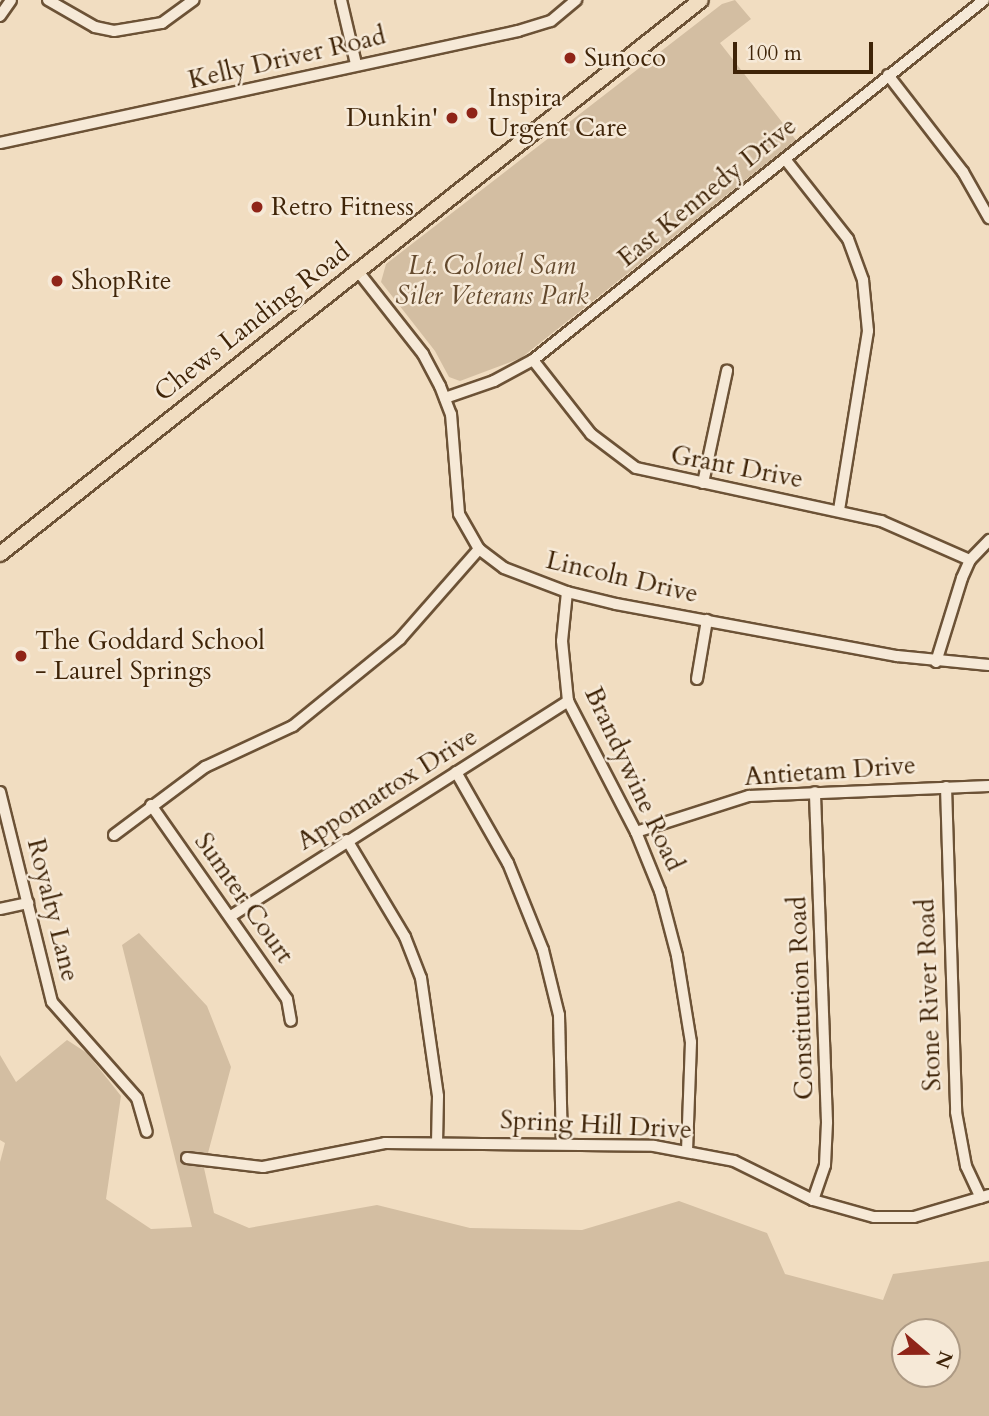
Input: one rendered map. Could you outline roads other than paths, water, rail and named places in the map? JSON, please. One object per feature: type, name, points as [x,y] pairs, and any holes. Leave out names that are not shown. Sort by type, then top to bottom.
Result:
[{"type":"main road","name":"Chews Landing Road","points":[[0,554],[701,0]]},
{"type":"street","points":[[0,16],[11,0]]},
{"type":"street","points":[[48,0],[95,27],[114,31],[162,23],[194,0]]},
{"type":"street","points":[[341,0],[356,64]]},
{"type":"street","name":"Kelly Driver Road","points":[[0,144],[214,100],[356,64],[527,28],[551,21],[576,0]]},
{"type":"street","name":"East Kennedy Drive","points":[[445,398],[494,381],[533,360],[984,0]]},
{"type":"street","points":[[888,75],[963,172],[989,218]]},
{"type":"street","points":[[785,159],[848,239],[863,280],[868,331],[839,511]]},
{"type":"street","name":"Lincoln Drive","points":[[357,270],[423,354],[445,398],[451,414],[459,514],[479,549],[504,568],[567,592],[707,621],[936,662],[989,665]]},
{"type":"street","name":"Grant Drive","points":[[533,360],[591,434],[614,452],[660,476],[839,511],[919,535],[970,560]]},
{"type":"street","points":[[703,483],[727,371]]},
{"type":"street","points":[[936,662],[970,560],[989,540]]},
{"type":"street","points":[[114,835],[205,767],[293,726],[400,639],[479,549]]},
{"type":"street","name":"Brandywine Road","points":[[567,592],[562,640],[568,701],[636,832],[660,891],[689,1030],[687,1149]]},
{"type":"street","points":[[697,679],[707,621]]},
{"type":"street","name":"Appomattox Drive","points":[[230,916],[568,701]]},
{"type":"street","points":[[456,772],[508,863],[543,950],[559,1015],[562,1143]]},
{"type":"street","name":"Antietam Drive","points":[[636,832],[749,796],[989,786]]},
{"type":"street","name":"Stone River Road","points":[[946,787],[956,1112],[966,1166],[985,1197]]},
{"type":"street","name":"Royalty Lane","points":[[0,792],[52,1002],[137,1098],[147,1132]]},
{"type":"street","name":"Constitution Road","points":[[813,1200],[825,1166],[827,1122],[815,792]]},
{"type":"street","name":"Sumter Court","points":[[151,805],[287,999],[291,1021]]},
{"type":"street","points":[[347,840],[405,937],[421,978],[436,1083],[437,1142]]},
{"type":"street","points":[[0,909],[28,903]]},
{"type":"street","name":"Spring Hill Drive","points":[[187,1158],[264,1167],[351,1148],[437,1142],[562,1143],[687,1149],[756,1169],[813,1200],[874,1217],[914,1217],[985,1197]]},
{"type":"place","name":"Sunoco","points":[[570,58]]},
{"type":"place","name":"Inspira Urgent Care","points":[[472,113]]},
{"type":"place","name":"Dunkin'","points":[[452,118]]},
{"type":"place","name":"Retro Fitness","points":[[257,207]]},
{"type":"place","name":"ShopRite","points":[[57,281]]},
{"type":"place","name":"The Goddard School - Laurel Springs","points":[[21,656]]},
{"type":"park label","name":"Lt. Colonel Sam Siler Veterans Park","points":[[492,281]]}]
